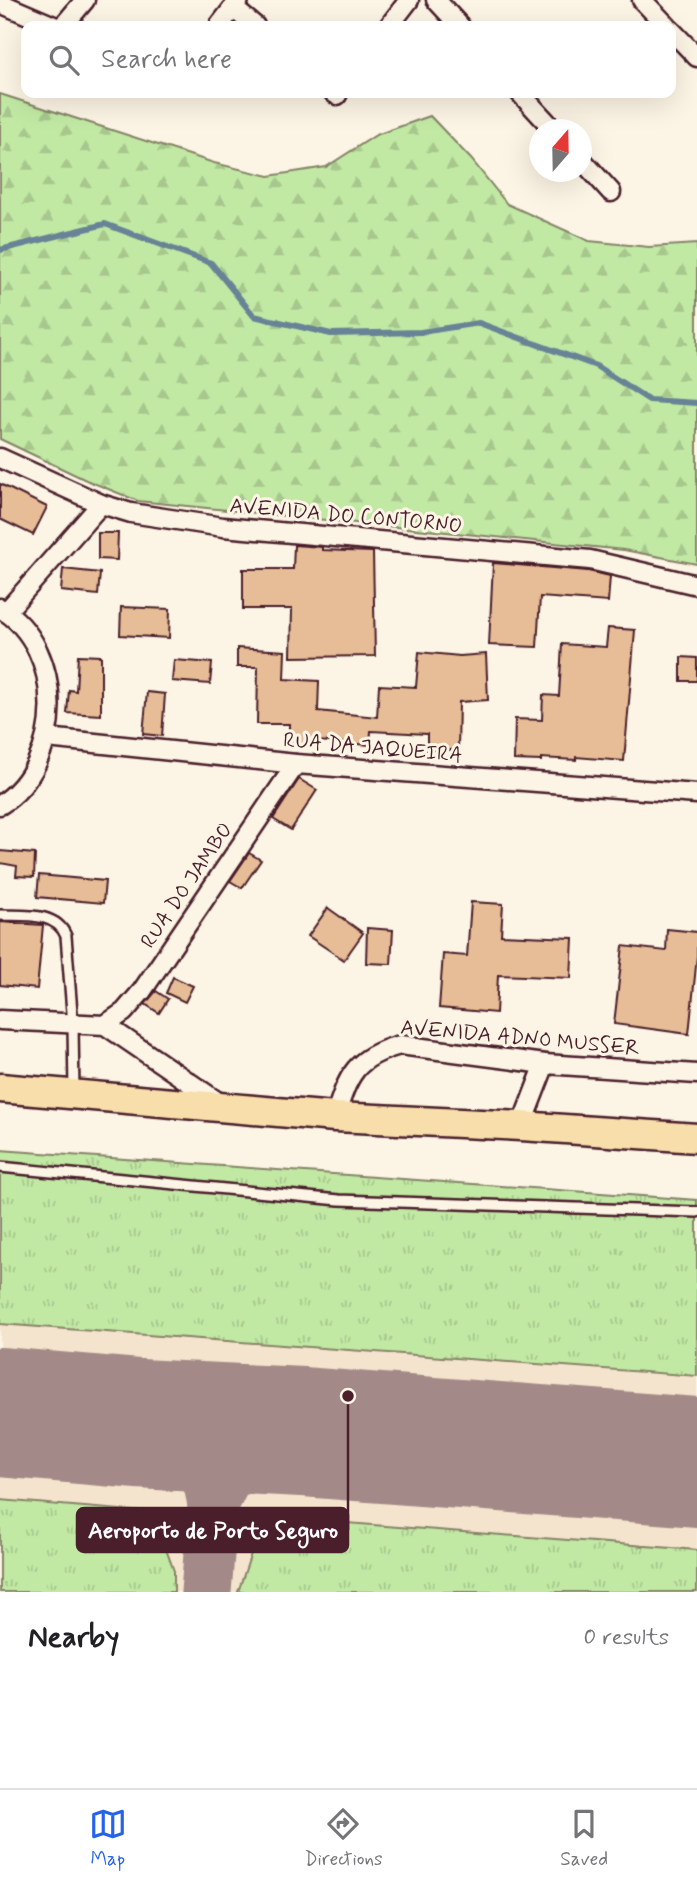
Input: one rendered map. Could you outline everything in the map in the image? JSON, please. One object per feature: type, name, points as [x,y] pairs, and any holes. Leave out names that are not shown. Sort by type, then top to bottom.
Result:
[{"type":"main road","points":[[0,1088],[335,1117],[697,1138]]},
{"type":"street","points":[[67,21],[85,0]]},
{"type":"street","points":[[393,21],[409,0]]},
{"type":"street","points":[[436,0],[455,21]]},
{"type":"street","points":[[642,0],[662,21]]},
{"type":"street","points":[[0,3],[42,21]]},
{"type":"street","points":[[223,21],[236,4],[251,21]]},
{"type":"street","points":[[676,35],[697,57]]},
{"type":"street","points":[[525,98],[544,119]]},
{"type":"street","points":[[592,171],[611,192]]},
{"type":"street","name":"AVENIDA DO CONTORNO","points":[[0,458],[101,504],[183,523],[590,560],[697,585]]},
{"type":"street","points":[[0,805],[8,800],[32,772],[47,738],[51,704],[45,669],[30,638],[3,610],[101,504]]},
{"type":"street","name":"RUA DA JAQUEIRA","points":[[47,738],[296,764],[697,794]]},
{"type":"street","name":"RUA DO JAMBO","points":[[105,1025],[124,1012],[142,991],[296,764]]},
{"type":"street","points":[[0,1020],[105,1025],[225,1107]]},
{"type":"street","name":"AVENIDA ADNO MUSSER","points":[[335,1117],[344,1087],[357,1067],[377,1051],[400,1045],[545,1063],[693,1077]]},
{"type":"street","points":[[521,1126],[545,1063]]},
{"type":"lane","points":[[0,915],[48,918],[62,928],[66,936],[73,1025],[74,1094]]},
{"type":"lane","points":[[0,1167],[339,1200],[697,1212]]},
{"type":"shaded area","points":[[0,1150],[697,1201],[697,1592],[0,1592]]},
{"type":"green space","points":[[0,94],[214,163],[269,176],[326,167],[376,135],[430,116],[471,159],[507,204],[589,241],[649,247],[697,244],[697,564],[624,550],[138,501],[86,480],[0,439]]},
{"type":"green space","points":[[0,1150],[697,1200],[697,1376],[0,1324]]},
{"type":"green space","points":[[0,1500],[150,1514],[165,1528],[164,1544],[174,1571],[174,1592],[0,1592]]},
{"type":"green space","points":[[282,1518],[697,1550],[697,1592],[238,1592],[259,1530],[270,1520]]},
{"type":"building","points":[[0,484],[47,507],[33,535],[0,519]]},
{"type":"building","points":[[98,533],[118,533],[117,560],[98,559]]},
{"type":"building","points":[[294,545],[322,547],[322,550],[373,552],[375,656],[291,657],[292,609],[243,609],[243,569],[293,569]]},
{"type":"building","points":[[493,563],[588,571],[610,576],[608,602],[540,597],[537,647],[489,645]]},
{"type":"building","points":[[63,569],[100,573],[98,595],[61,591]]},
{"type":"building","points":[[121,607],[170,609],[169,638],[120,635]]},
{"type":"building","points":[[608,628],[635,630],[624,761],[576,757],[576,760],[514,760],[515,719],[542,720],[543,695],[559,696],[562,644],[606,647]]},
{"type":"building","points":[[237,648],[285,651],[284,679],[319,681],[318,711],[377,717],[379,685],[416,687],[419,652],[460,656],[486,654],[488,700],[459,702],[458,750],[427,750],[427,734],[371,731],[370,745],[317,741],[317,746],[289,745],[289,724],[257,724],[258,667],[237,667]]},
{"type":"building","points":[[78,655],[101,656],[101,715],[67,713],[69,690],[76,691]]},
{"type":"building","points":[[681,657],[697,658],[697,681],[681,681]]},
{"type":"building","points":[[174,660],[212,663],[210,684],[172,681]]},
{"type":"building","points":[[147,692],[165,694],[162,736],[143,734]]},
{"type":"building","points":[[299,779],[317,790],[291,830],[273,819]]},
{"type":"building","points":[[0,851],[35,854],[34,877],[16,876],[17,866],[0,863]]},
{"type":"building","points":[[249,853],[261,860],[242,888],[230,881]]},
{"type":"building","points":[[39,875],[105,881],[103,903],[37,897]]},
{"type":"building","points":[[471,902],[503,904],[501,935],[573,938],[571,978],[498,975],[496,1013],[439,1008],[443,954],[467,956]]},
{"type":"building","points":[[328,908],[363,933],[344,960],[308,936]]},
{"type":"building","points":[[0,922],[43,925],[37,989],[0,985]]},
{"type":"building","points":[[367,928],[393,930],[391,964],[366,963]]},
{"type":"building","points":[[667,929],[697,932],[689,1034],[614,1024],[623,946],[666,951]]},
{"type":"building","points":[[173,977],[193,986],[185,1002],[166,993]]},
{"type":"building","points":[[156,991],[168,999],[159,1013],[145,1004]]},
{"type":"waterway","points":[[0,250],[105,224],[211,263],[254,316],[331,334],[421,332],[479,323],[596,366],[649,400],[697,403]]},
{"type":"taxiway","points":[[138,1424],[170,1434],[192,1450],[205,1472],[213,1505]]},
{"type":"taxiway","points":[[206,1592],[213,1505],[230,1470],[241,1458],[270,1439],[303,1432]]},
{"type":"runway","points":[[0,1412],[697,1462]]},
{"type":"place","name":"Aeroporto de Porto Seguro","points":[[348,1396]]}]
